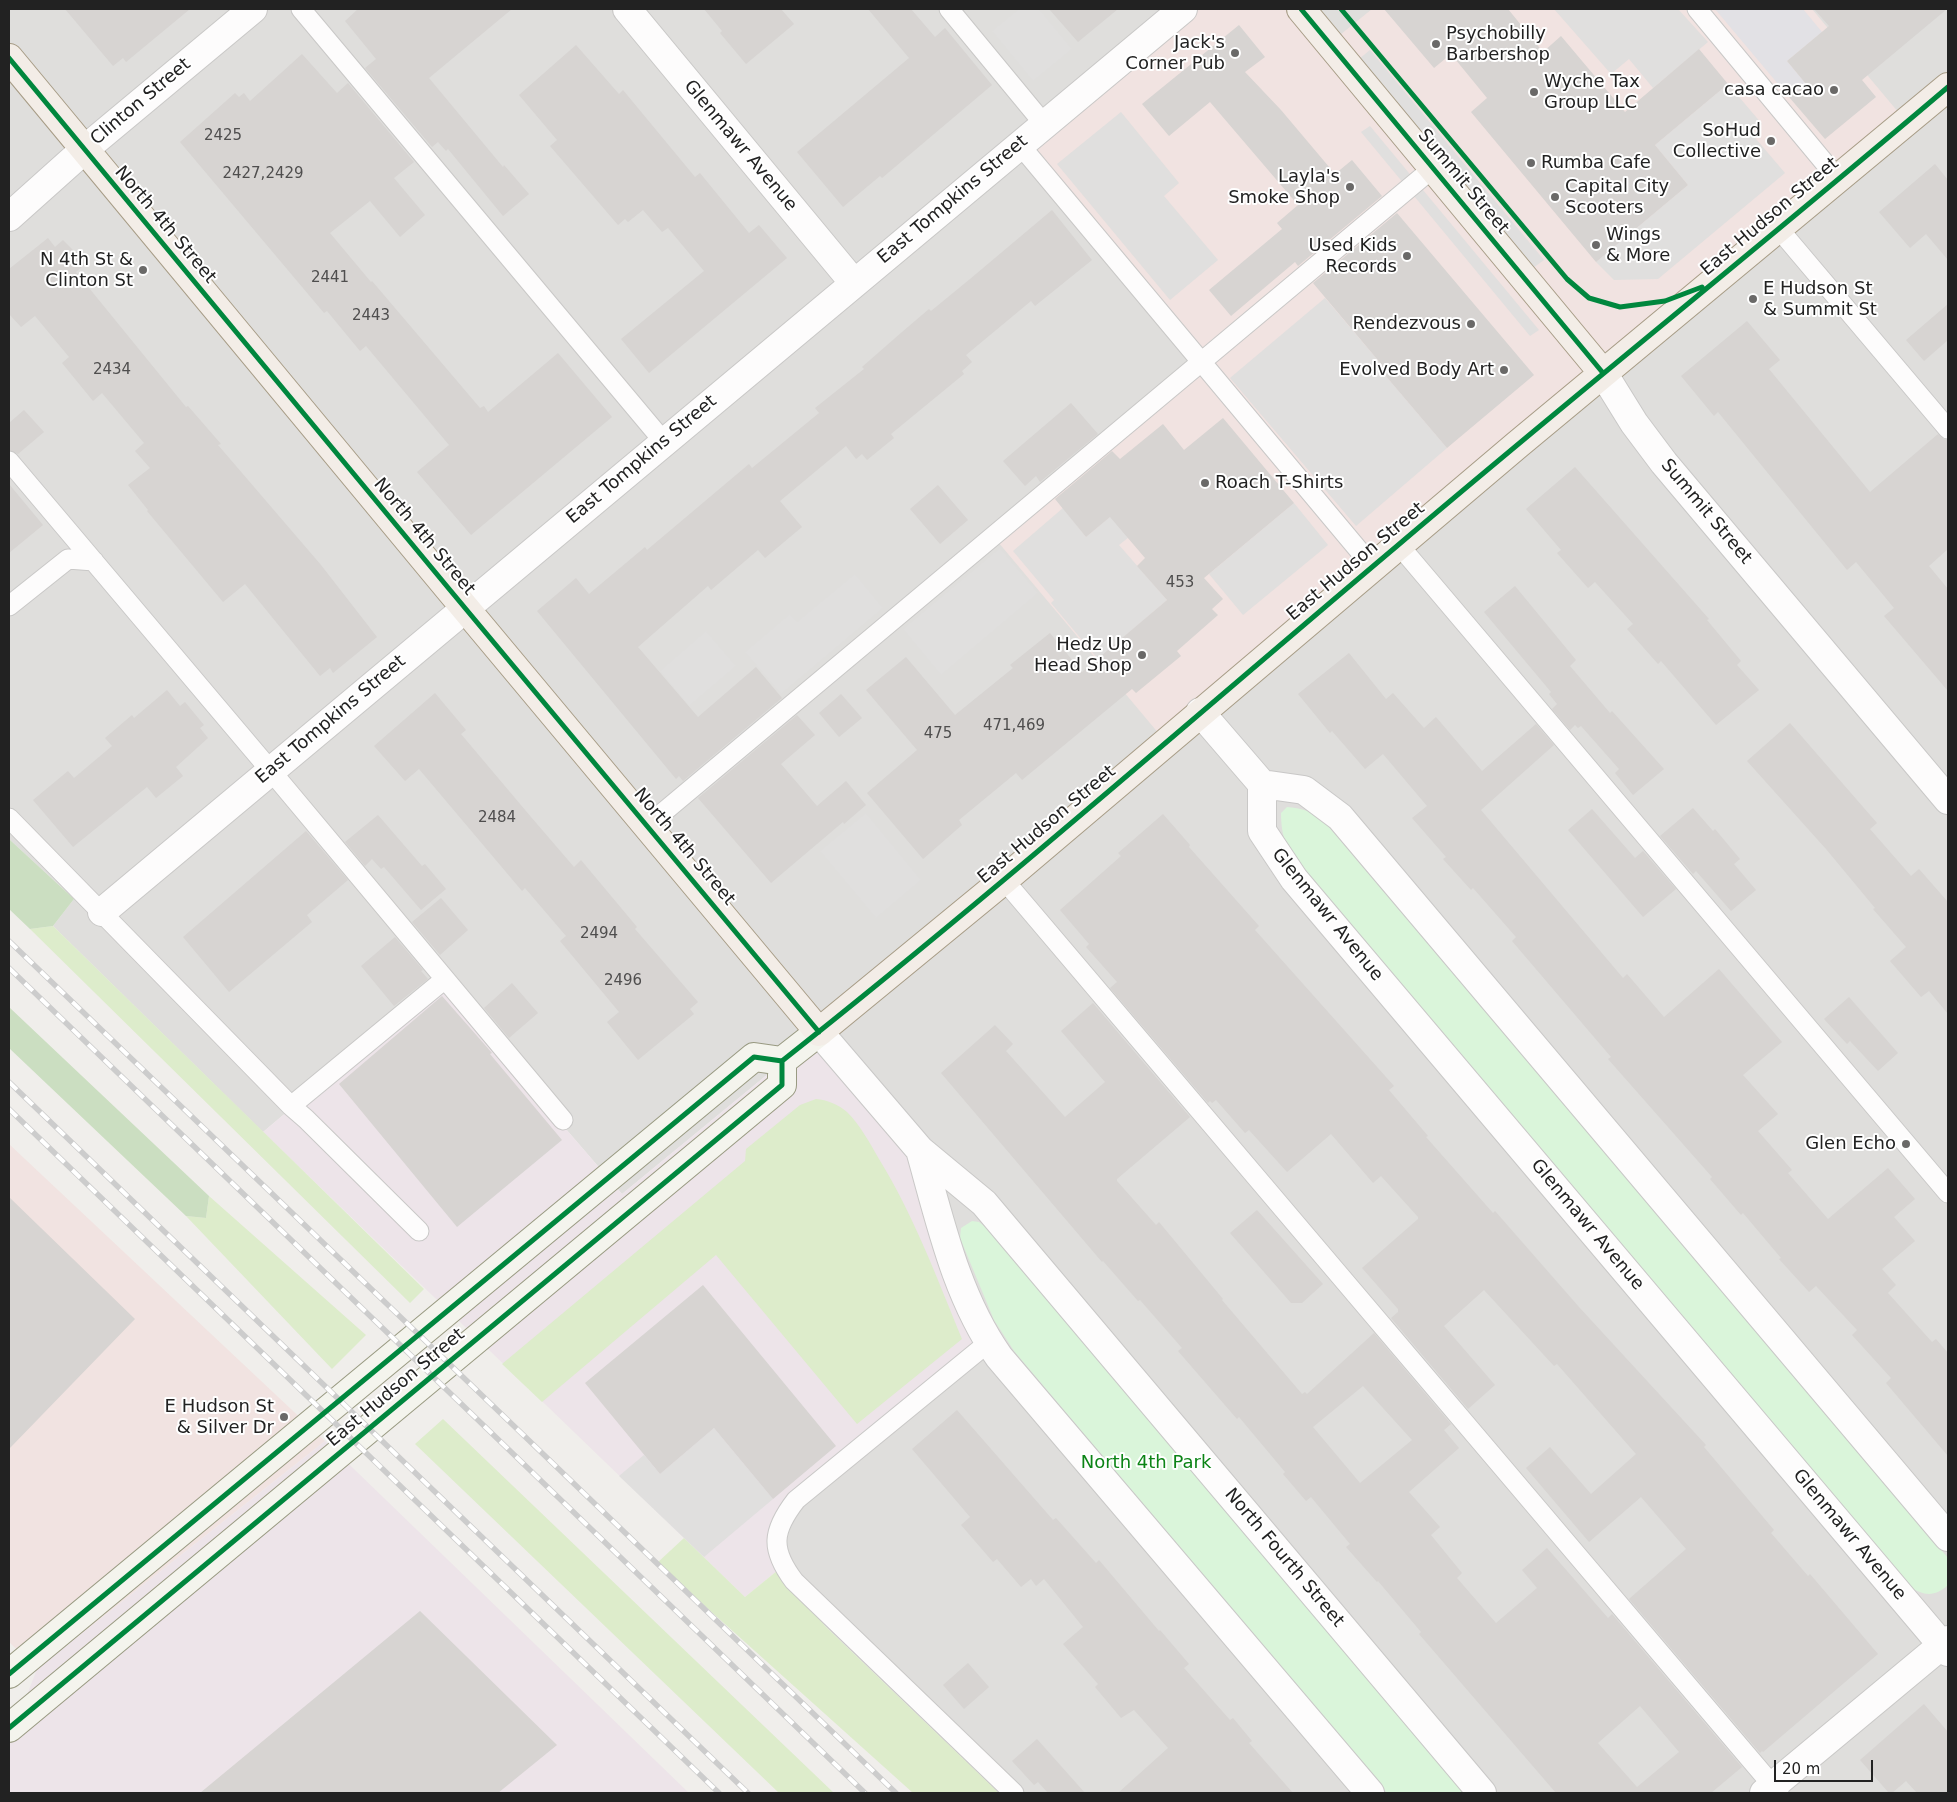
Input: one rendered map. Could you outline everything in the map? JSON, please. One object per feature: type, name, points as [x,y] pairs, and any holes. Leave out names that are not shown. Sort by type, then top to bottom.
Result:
[{"type":"main road","name":"Summit Street","points":[[1301,9],[1604,373]]},
{"type":"main road","name":"North 4th Street","points":[[9,58],[465,608],[820,1032]]},
{"type":"main road","name":"East Hudson Street","points":[[9,1674],[754,1057],[782,1061],[820,1032],[1004,880],[1398,544],[1948,87]]},
{"type":"main road","name":"East Hudson Street","points":[[9,1728],[782,1085],[782,1061]]},
{"type":"street","name":"Clinton Street","points":[[9,217],[85,149],[253,9]]},
{"type":"street","name":"Glenmawr Avenue","points":[[627,9],[854,283]]},
{"type":"street","name":"East Tompkins Street","points":[[102,912],[1183,9]]},
{"type":"street","name":"Summit Street","points":[[1604,373],[1634,423],[1664,463],[1948,800]]},
{"type":"street","points":[[1200,712],[1262,784],[1304,790],[1340,818],[1948,1537]]},
{"type":"street","name":"Glenmawr Avenue","points":[[1262,784],[1262,831],[1294,879],[1946,1646]]},
{"type":"street","name":"North Fourth Street","points":[[820,1032],[920,1150],[984,1203],[1482,1793]]},
{"type":"street","name":"North Fourth Street","points":[[920,1150],[948,1250],[975,1316],[988,1342],[1370,1793]]},
{"type":"street","points":[[1772,1791],[1946,1646]]},
{"type":"lane","points":[[301,9],[664,442]]},
{"type":"lane","points":[[948,9],[1044,124]]},
{"type":"lane","points":[[1697,9],[1838,179]]},
{"type":"lane","points":[[1020,145],[1372,566]]},
{"type":"lane","points":[[648,825],[1433,168]]},
{"type":"lane","points":[[1778,228],[1948,429]]},
{"type":"lane","points":[[9,461],[562,1120]]},
{"type":"lane","points":[[1398,544],[1948,1193]]},
{"type":"lane","points":[[9,606],[68,559],[94,561]]},
{"type":"lane","points":[[9,818],[291,1106],[418,1231]]},
{"type":"lane","points":[[1004,880],[1772,1791]]},
{"type":"lane","points":[[291,1106],[445,979]]},
{"type":"lane","points":[[988,1342],[796,1500],[783,1516],[777,1532],[777,1549],[783,1566],[794,1581],[1014,1793]]},
{"type":"shaded area","points":[[9,9],[1947,9],[1948,1793],[999,1793],[825,1626],[783,1566],[819,1032],[622,1194],[440,983],[263,1132],[53,926],[74,899],[9,839]]},
{"type":"shaded area","points":[[1019,9],[1039,9],[1072,49],[1033,81],[992,31]]},
{"type":"shaded area","points":[[1183,9],[1301,9],[1330,43],[1372,9],[1812,9],[1909,125],[1165,741],[993,536],[1201,362],[1020,145]]},
{"type":"shaded area","points":[[1554,9],[1678,9],[1708,42],[1653,88],[1629,59],[1611,74]]},
{"type":"shaded area","points":[[1715,9],[1803,9],[1822,32],[1787,61],[1806,84],[1789,97]]},
{"type":"shaded area","points":[[1370,50],[1544,260],[1533,268],[1359,59]]},
{"type":"shaded area","points":[[1728,84],[1762,124],[1751,133],[1785,173],[1658,279],[1614,280],[1596,262],[1688,185],[1655,145]]},
{"type":"shaded area","points":[[1121,112],[1179,183],[1164,196],[1218,260],[1170,300],[1057,164]]},
{"type":"shaded area","points":[[1370,126],[1539,330],[1530,336],[1361,132]]},
{"type":"shaded area","points":[[1325,298],[1382,365],[1379,368],[1447,448],[1356,526],[1230,378]]},
{"type":"shaded area","points":[[1294,503],[1328,545],[1243,615],[1209,574]]},
{"type":"shaded area","points":[[1063,508],[1086,537],[1111,516],[1129,537],[1119,545],[1167,600],[1098,659],[1051,603],[1054,600],[1013,551]]},
{"type":"shaded area","points":[[1000,548],[1038,593],[941,675],[903,629]]},
{"type":"shaded area","points":[[855,574],[883,608],[781,694],[745,652],[790,614],[797,622]]},
{"type":"shaded area","points":[[706,631],[736,666],[689,706],[660,671]]},
{"type":"shaded area","points":[[866,813],[921,880],[876,918],[820,851]]},
{"type":"shaded area","points":[[440,983],[622,1194],[819,1032],[920,1150],[989,1342],[783,1516],[783,1566],[745,1597],[263,1132]]},
{"type":"shaded area","points":[[9,1144],[325,1441],[37,1669],[9,1642]]},
{"type":"shaded area","points":[[714,1428],[773,1499],[704,1557],[619,1476],[644,1455],[660,1474]]},
{"type":"shaded area","points":[[325,1441],[689,1793],[9,1793],[9,1741],[37,1669]]},
{"type":"green space","points":[[1287,807],[1306,810],[1323,820],[1948,1558],[1948,1585],[1939,1592],[1929,1594],[1910,1587],[1288,850],[1281,818],[1281,813]]},
{"type":"green space","points":[[9,839],[74,899],[53,926],[30,929],[9,909]]},
{"type":"green space","points":[[53,926],[424,1289],[410,1303],[30,929]]},
{"type":"green space","points":[[9,1007],[209,1196],[206,1218],[186,1216],[9,1048]]},
{"type":"green space","points":[[816,1099],[824,1100],[844,1109],[868,1141],[892,1181],[914,1225],[962,1339],[857,1424],[716,1255],[542,1402],[502,1364],[745,1161],[746,1149],[800,1105]]},
{"type":"green space","points":[[209,1196],[366,1335],[332,1369],[186,1216],[206,1218]]},
{"type":"green space","name":"North 4th Park","points":[[972,1221],[979,1222],[988,1229],[1465,1793],[1387,1793],[1014,1351],[994,1320],[960,1238],[961,1228]]},
{"type":"green space","points":[[443,1419],[834,1793],[779,1793],[415,1444]]},
{"type":"green space","points":[[684,1538],[745,1597],[783,1566],[825,1626],[999,1793],[913,1793],[657,1563]]},
{"type":"building","points":[[65,9],[190,9],[126,62],[123,58],[113,66]]},
{"type":"building","points":[[358,9],[512,9],[429,78],[503,167],[504,165],[529,194],[503,216],[448,149],[446,151],[438,142],[432,147],[365,68],[376,59],[345,21]]},
{"type":"building","points":[[704,9],[781,9],[794,24],[746,64],[720,33],[722,31]]},
{"type":"building","points":[[868,9],[911,9],[935,37],[945,28],[992,85],[882,178],[880,176],[843,207],[797,152],[909,58]]},
{"type":"building","points":[[1049,9],[1118,9],[1078,42]]},
{"type":"building","points":[[1384,9],[1508,9],[1543,52],[1561,36],[1625,112],[1699,49],[1728,84],[1655,145],[1688,185],[1596,262],[1471,112],[1487,98],[1451,54],[1434,68]]},
{"type":"building","points":[[1814,9],[1947,9],[1862,80],[1876,97],[1825,139],[1789,97],[1806,84],[1787,61],[1829,26]]},
{"type":"building","points":[[1239,25],[1265,57],[1245,72],[1281,110],[1335,174],[1352,160],[1382,196],[1298,266],[1295,262],[1231,316],[1209,290],[1282,229],[1277,223],[1298,205],[1210,102],[1169,136],[1142,104]]},
{"type":"building","points":[[576,45],[619,94],[623,90],[695,177],[700,173],[749,233],[759,225],[787,258],[649,373],[621,339],[704,271],[668,228],[662,232],[643,210],[628,222],[625,219],[618,225],[550,146],[557,140],[519,95]]},
{"type":"building","points":[[302,54],[337,93],[348,83],[414,162],[394,178],[425,215],[400,237],[370,201],[330,233],[371,282],[480,408],[484,406],[488,412],[558,353],[612,417],[471,535],[417,472],[449,445],[366,346],[360,351],[327,311],[324,313],[180,142],[235,93],[239,97],[244,93],[250,101]]},
{"type":"building","points":[[1935,164],[1948,180],[1948,260],[1926,234],[1910,248],[1879,212]]},
{"type":"building","points":[[1052,210],[1092,260],[1035,306],[1031,301],[966,355],[972,362],[962,371],[964,374],[891,434],[894,438],[867,460],[862,454],[856,459],[846,446],[780,501],[802,527],[765,558],[758,550],[711,590],[708,586],[638,647],[698,717],[756,667],[782,698],[683,781],[679,776],[676,779],[537,611],[576,578],[589,594],[645,547],[647,550],[749,464],[752,468],[819,413],[815,408],[864,369],[862,367],[902,332],[929,309],[931,311]]},
{"type":"building","points":[[1397,213],[1534,375],[1447,448],[1379,368],[1382,365],[1313,283]]},
{"type":"building","points":[[48,238],[55,247],[63,240],[72,249],[84,265],[76,272],[186,407],[188,406],[221,444],[218,445],[321,565],[377,637],[333,673],[330,668],[320,676],[245,584],[223,602],[147,511],[128,485],[150,468],[135,451],[144,443],[102,393],[93,401],[62,363],[69,357],[35,316],[21,327],[9,314],[9,269]]},
{"type":"building","points":[[1948,304],[1948,340],[1924,361],[1906,340]]},
{"type":"building","points":[[1747,321],[1780,360],[1769,369],[1870,492],[1938,434],[1948,440],[1948,549],[1929,566],[1948,589],[1948,691],[1884,616],[1894,608],[1856,562],[1847,570],[1718,412],[1714,416],[1681,376]]},
{"type":"building","points":[[1071,403],[1098,434],[1040,482],[1036,476],[1025,486],[1003,461]]},
{"type":"building","points":[[24,410],[44,432],[18,454],[9,450],[9,423]]},
{"type":"building","points":[[1223,418],[1294,503],[1204,578],[1223,599],[1212,609],[1218,615],[1177,651],[1181,656],[1136,693],[1132,689],[1022,780],[1016,773],[959,820],[962,825],[923,859],[867,793],[917,750],[866,690],[906,657],[955,715],[1013,668],[1010,665],[1050,633],[1082,672],[1167,600],[1137,566],[1145,558],[1110,517],[1086,537],[1055,499],[1112,451],[1120,459],[1163,424],[1184,450]]},
{"type":"building","points":[[1575,467],[1709,619],[1707,620],[1741,661],[1737,665],[1759,690],[1716,725],[1661,661],[1658,664],[1627,629],[1633,624],[1595,582],[1588,588],[1557,553],[1561,550],[1526,509]]},
{"type":"building","points":[[9,484],[43,525],[9,553]]},
{"type":"building","points":[[938,485],[968,520],[940,544],[910,509]]},
{"type":"building","points":[[1515,586],[1576,660],[1570,666],[1610,713],[1612,711],[1664,769],[1633,795],[1615,773],[1619,769],[1581,726],[1578,728],[1575,725],[1570,730],[1552,709],[1557,704],[1549,694],[1551,692],[1484,612]]},
{"type":"building","points":[[1349,653],[1386,699],[1393,693],[1424,728],[1436,717],[1482,771],[1536,724],[1554,745],[1481,810],[1623,978],[1627,974],[1664,1017],[1719,969],[1782,1042],[1743,1075],[1778,1114],[1758,1131],[1792,1170],[1788,1173],[1828,1219],[1888,1168],[1915,1199],[1894,1217],[1915,1241],[1882,1269],[1896,1285],[1888,1293],[1932,1342],[1936,1339],[1948,1353],[1948,1456],[1886,1383],[1891,1378],[1852,1335],[1857,1330],[1816,1286],[1809,1292],[1779,1259],[1781,1258],[1743,1213],[1741,1215],[1710,1179],[1712,1177],[1608,1059],[1611,1057],[1512,941],[1516,937],[1473,888],[1471,890],[1443,859],[1446,857],[1412,818],[1427,806],[1383,754],[1365,769],[1332,731],[1330,733],[1298,694]]},
{"type":"building","points":[[167,690],[180,706],[185,702],[204,725],[200,728],[208,738],[176,767],[183,776],[156,798],[147,787],[73,847],[33,800],[68,771],[74,778],[112,746],[105,738],[132,715],[134,718]]},
{"type":"building","points":[[435,693],[466,730],[461,734],[531,817],[574,867],[581,860],[637,927],[635,929],[698,1002],[690,1009],[694,1014],[638,1060],[607,1022],[619,1012],[560,941],[566,936],[525,888],[522,891],[419,769],[405,781],[374,746]]},
{"type":"building","points":[[841,694],[862,718],[839,737],[819,713]]},
{"type":"building","points":[[797,715],[815,735],[781,764],[817,806],[846,781],[866,805],[771,883],[698,798]]},
{"type":"building","points":[[1790,723],[1877,823],[1870,829],[1911,876],[1919,869],[1948,902],[1948,1014],[1929,991],[1921,997],[1890,961],[1906,947],[1873,909],[1875,908],[1826,849],[1747,761]]},
{"type":"building","points":[[1693,808],[1713,831],[1715,829],[1740,859],[1734,864],[1756,890],[1731,911],[1696,871],[1693,874],[1660,836]]},
{"type":"building","points":[[1592,809],[1635,858],[1643,851],[1676,889],[1643,917],[1568,830]]},
{"type":"building","points":[[1163,814],[1190,845],[1189,847],[1259,926],[1255,930],[1394,1086],[1389,1090],[1428,1136],[1426,1137],[1493,1213],[1495,1211],[1579,1307],[1706,1445],[1704,1447],[1774,1530],[1771,1533],[1808,1576],[1810,1574],[1878,1654],[1763,1752],[1760,1753],[1629,1599],[1686,1549],[1641,1497],[1589,1542],[1526,1468],[1550,1447],[1591,1494],[1636,1454],[1557,1364],[1554,1366],[1484,1290],[1444,1326],[1495,1385],[1468,1409],[1391,1318],[1398,1312],[1398,1309],[1362,1268],[1418,1217],[1381,1176],[1373,1183],[1331,1134],[1287,1172],[1249,1130],[1245,1133],[1216,1100],[1208,1103],[1110,988],[1117,982],[1086,947],[1089,944],[1060,910],[1121,856],[1118,853]]},
{"type":"building","points":[[378,815],[422,866],[425,864],[446,889],[421,910],[384,867],[381,869],[372,859],[365,866],[345,842]]},
{"type":"building","points":[[306,831],[348,880],[307,915],[312,922],[229,992],[183,937]]},
{"type":"building","points":[[441,898],[468,930],[440,955],[412,922]]},
{"type":"building","points":[[395,937],[423,970],[421,971],[428,979],[394,1006],[361,966]]},
{"type":"building","points":[[512,983],[538,1013],[509,1038],[484,1008]]},
{"type":"building","points":[[442,996],[492,1053],[490,1054],[562,1140],[457,1227],[339,1084]]},
{"type":"building","points":[[1849,997],[1898,1053],[1878,1071],[1850,1041],[1847,1044],[1824,1019]]},
{"type":"building","points":[[1093,1003],[1190,1117],[1117,1179],[1117,1181],[1156,1225],[1159,1222],[1302,1394],[1305,1392],[1307,1394],[1374,1333],[1451,1424],[1444,1430],[1459,1448],[1409,1492],[1440,1527],[1431,1535],[1462,1573],[1457,1578],[1496,1623],[1537,1588],[1522,1570],[1547,1548],[1608,1618],[1612,1614],[1742,1767],[1711,1793],[1556,1793],[1419,1634],[1421,1632],[1378,1581],[1346,1547],[1350,1544],[1311,1497],[1306,1501],[1283,1474],[1285,1472],[1239,1417],[1237,1419],[1178,1351],[1182,1348],[1140,1300],[1138,1301],[1102,1262],[941,1073],[995,1025],[1013,1044],[1006,1051],[1065,1117],[1105,1082],[1061,1031]],"holes":[[[1363,1386],[1412,1440],[1360,1483],[1313,1427]],[[1640,1706],[1679,1752],[1637,1787],[1598,1743]]]},
{"type":"building","points":[[9,1197],[135,1319],[9,1449]]},
{"type":"building","points":[[1257,1210],[1323,1284],[1302,1303],[1291,1303],[1230,1233]]},
{"type":"building","points":[[703,1285],[836,1446],[773,1499],[714,1428],[660,1474],[585,1383]]},
{"type":"building","points":[[957,1410],[1053,1520],[1056,1518],[1096,1563],[1099,1560],[1189,1664],[1184,1668],[1230,1720],[1233,1718],[1252,1741],[1249,1743],[1293,1793],[1118,1793],[1168,1748],[1134,1710],[1121,1718],[1095,1687],[1098,1684],[1063,1644],[1083,1627],[1044,1579],[1036,1586],[1031,1579],[1021,1587],[997,1559],[993,1562],[961,1525],[970,1517],[912,1449]]},
{"type":"building","points":[[420,1611],[557,1745],[498,1793],[200,1793]]},
{"type":"building","points":[[968,1663],[989,1687],[964,1709],[943,1685]]},
{"type":"building","points":[[1924,1704],[1948,1732],[1948,1793],[1917,1793],[1906,1781],[1892,1793],[1889,1793],[1860,1760]]},
{"type":"building","points":[[1037,1739],[1085,1793],[1048,1793],[1038,1782],[1034,1785],[1012,1761]]},
{"type":"railway","points":[[9,941],[896,1793]]},
{"type":"railway","points":[[9,968],[865,1793]]},
{"type":"railway","points":[[9,1082],[748,1793]]},
{"type":"railway","points":[[9,1109],[719,1793]]},
{"type":"cycle path","points":[[1301,9],[1603,373]]},
{"type":"cycle path","points":[[1341,9],[1567,279],[1589,298],[1620,307],[1665,301],[1702,287]]},
{"type":"cycle path","points":[[9,58],[819,1032]]},
{"type":"cycle path","points":[[9,1674],[754,1057],[782,1061],[938,935],[1465,488],[1948,87]]},
{"type":"cycle path","points":[[9,1728],[782,1085],[782,1061]]},
{"type":"place","name":"Psychobilly Barbershop","points":[[1436,44]]},
{"type":"place","name":"Jack's Corner Pub","points":[[1235,53]]},
{"type":"place","name":"casa cacao","points":[[1834,90]]},
{"type":"place","name":"Wyche Tax Group LLC","points":[[1534,92]]},
{"type":"place","name":"SoHud Collective","points":[[1771,141]]},
{"type":"place","name":"Rumba Cafe","points":[[1531,163]]},
{"type":"place","name":"Layla's Smoke Shop","points":[[1350,187]]},
{"type":"place","name":"Capital City Scooters","points":[[1555,197]]},
{"type":"place","name":"Wings & More","points":[[1596,245]]},
{"type":"place","name":"Used Kids Records","points":[[1407,256]]},
{"type":"place","name":"N 4th St & Clinton St","points":[[143,270]]},
{"type":"place","name":"E Hudson St & Summit St","points":[[1753,299]]},
{"type":"place","name":"Rendezvous","points":[[1471,324]]},
{"type":"place","name":"Evolved Body Art","points":[[1504,370]]},
{"type":"place","name":"Roach T-Shirts","points":[[1205,483]]},
{"type":"place","name":"Hedz Up Head Shop","points":[[1142,655]]},
{"type":"place","name":"Glen Echo","points":[[1906,1144]]},
{"type":"place","name":"E Hudson St & Silver Dr","points":[[284,1417]]}]
